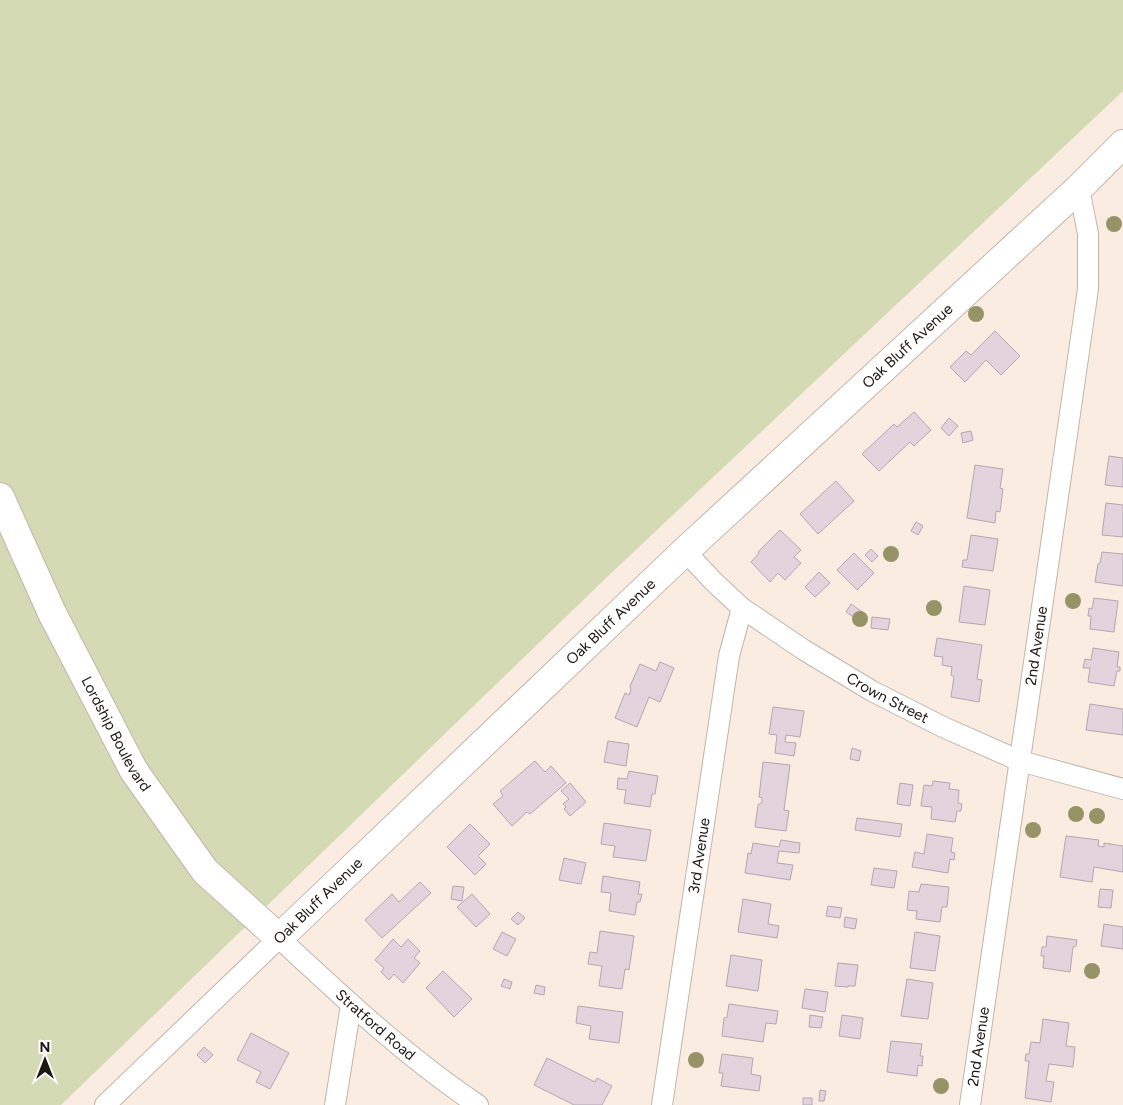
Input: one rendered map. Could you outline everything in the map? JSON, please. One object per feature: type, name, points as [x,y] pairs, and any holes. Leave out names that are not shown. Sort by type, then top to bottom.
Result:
[{"type":"main road","name":"Oak Bluff Avenue","points":[[279,938],[685,551],[1079,188],[1123,144]]},
{"type":"main road","name":"Lordship Boulevard","points":[[0,497],[52,613],[134,771],[205,870],[279,938]]},
{"type":"street","name":"2nd Avenue","points":[[970,1105],[1088,288],[1088,234],[1079,188]]},
{"type":"street","name":"Crown Street","points":[[685,551],[742,608],[804,650],[872,691],[943,727],[1020,761],[1123,789]]},
{"type":"street","name":"3rd Avenue","points":[[662,1105],[728,665],[742,608]]},
{"type":"street","name":"Stratford Road","points":[[279,938],[351,1005],[443,1081],[478,1105]]},
{"type":"street","name":"Oak Bluff Avenue","points":[[105,1105],[279,938]]},
{"type":"street","points":[[335,1105],[351,1005]]},
{"type":"green space","points":[[0,0],[1123,0],[1123,91],[606,578],[61,1105],[0,1105]]},
{"type":"building","points":[[995,331],[1020,356],[1001,375],[986,360],[965,382],[950,367],[966,351],[971,355]]},
{"type":"building","points":[[914,412],[931,430],[914,446],[910,442],[879,471],[862,454],[894,424],[897,427]]},
{"type":"building","points":[[949,418],[958,426],[949,436],[941,428]]},
{"type":"building","points":[[971,431],[973,440],[963,443],[961,433]]},
{"type":"building","points":[[1109,456],[1123,458],[1123,487],[1105,485]]},
{"type":"building","points":[[975,465],[1003,469],[1000,488],[1003,489],[1000,512],[996,511],[995,523],[967,518]]},
{"type":"building","points":[[836,481],[854,501],[818,534],[800,514]]},
{"type":"building","points":[[1106,503],[1123,505],[1123,537],[1102,535]]},
{"type":"building","points":[[916,522],[923,526],[918,535],[911,531]]},
{"type":"building","points":[[780,530],[801,550],[794,557],[801,563],[785,580],[778,573],[770,582],[751,562],[758,552]]},
{"type":"building","points":[[971,535],[998,539],[993,571],[962,567],[963,560],[967,560]]},
{"type":"building","points":[[871,549],[878,556],[872,562],[865,555]]},
{"type":"building","points":[[1102,552],[1123,554],[1123,586],[1095,582]]},
{"type":"building","points":[[854,553],[874,573],[857,590],[837,570]]},
{"type":"building","points":[[819,572],[830,583],[815,597],[805,587]]},
{"type":"building","points":[[964,586],[990,590],[985,625],[959,622]]},
{"type":"building","points":[[1094,598],[1118,601],[1114,632],[1090,629],[1091,616],[1088,616],[1089,608],[1092,609]]},
{"type":"building","points":[[851,604],[864,613],[859,621],[846,612]]},
{"type":"building","points":[[872,617],[890,619],[888,630],[871,628]]},
{"type":"building","points":[[937,638],[982,645],[977,679],[982,680],[979,702],[951,697],[954,677],[951,675],[952,667],[942,665],[943,657],[934,656]]},
{"type":"building","points":[[1093,648],[1119,652],[1117,667],[1120,667],[1120,671],[1117,671],[1114,686],[1088,682],[1090,668],[1083,668],[1085,659],[1091,660]]},
{"type":"building","points":[[660,662],[674,668],[660,702],[649,697],[637,727],[615,718],[625,693],[629,695],[630,686],[640,664],[656,671]]},
{"type":"building","points":[[1090,704],[1123,709],[1123,735],[1086,730]]},
{"type":"building","points":[[773,707],[804,711],[800,737],[786,735],[785,742],[796,743],[794,756],[775,753],[777,735],[769,734]]},
{"type":"building","points":[[608,741],[629,744],[626,766],[604,762]]},
{"type":"building","points":[[852,748],[861,751],[859,761],[850,759]]},
{"type":"building","points":[[535,761],[545,772],[551,766],[566,783],[530,814],[527,812],[512,826],[493,804],[503,796],[500,791]]},
{"type":"building","points":[[763,762],[790,765],[784,810],[789,811],[786,831],[755,827],[758,805],[762,802],[762,798],[759,797]]},
{"type":"building","points":[[629,771],[658,776],[655,794],[652,794],[650,807],[624,803],[626,790],[617,789],[618,778],[627,779]]},
{"type":"building","points":[[933,781],[950,783],[949,789],[959,790],[958,803],[962,804],[961,811],[957,811],[955,822],[931,819],[932,807],[921,806],[924,785],[932,786]]},
{"type":"building","points":[[570,783],[586,802],[570,816],[564,809],[566,807],[563,804],[569,799],[561,791]]},
{"type":"building","points":[[900,783],[913,785],[910,806],[897,804]]},
{"type":"building","points":[[857,818],[902,824],[900,837],[855,830]]},
{"type":"building","points":[[604,823],[651,830],[646,861],[613,857],[615,846],[601,844]]},
{"type":"building","points":[[470,824],[490,844],[478,856],[486,864],[475,875],[447,847]]},
{"type":"building","points":[[927,834],[953,838],[951,852],[955,853],[954,860],[950,859],[948,873],[912,867],[915,852],[924,854]]},
{"type":"building","points":[[1066,836],[1099,840],[1098,846],[1104,847],[1104,843],[1123,846],[1123,872],[1094,867],[1092,882],[1060,877]]},
{"type":"building","points":[[781,840],[800,843],[799,853],[779,851],[777,863],[793,865],[790,880],[745,873],[748,853],[751,854],[753,843],[779,847]]},
{"type":"building","points":[[564,858],[586,863],[581,884],[559,880]]},
{"type":"building","points":[[874,868],[897,871],[894,888],[871,885]]},
{"type":"building","points":[[603,876],[640,882],[638,894],[642,894],[640,902],[637,902],[635,915],[609,911],[611,893],[601,892]]},
{"type":"building","points":[[420,882],[431,893],[382,938],[365,920],[392,894],[399,902]]},
{"type":"building","points":[[921,884],[949,887],[947,907],[942,907],[940,922],[916,919],[917,911],[907,910],[909,891],[919,892]]},
{"type":"building","points":[[453,886],[464,887],[462,901],[451,899]]},
{"type":"building","points":[[1100,889],[1113,890],[1111,908],[1098,907]]},
{"type":"building","points":[[472,894],[490,914],[476,927],[457,907]]},
{"type":"building","points":[[743,899],[771,904],[768,924],[779,926],[777,938],[738,932]]},
{"type":"building","points":[[828,906],[842,908],[840,918],[826,916]]},
{"type":"building","points":[[518,912],[525,918],[518,925],[511,919]]},
{"type":"building","points":[[845,917],[857,919],[855,929],[844,927]]},
{"type":"building","points":[[1104,924],[1123,927],[1123,949],[1101,946]]},
{"type":"building","points":[[600,931],[634,936],[629,970],[625,969],[622,989],[599,986],[602,966],[588,964],[590,952],[597,953]]},
{"type":"building","points":[[502,932],[516,939],[507,956],[493,949]]},
{"type":"building","points":[[915,932],[940,936],[935,971],[910,968]]},
{"type":"building","points":[[1047,936],[1077,940],[1076,946],[1073,947],[1070,972],[1043,968],[1044,956],[1041,956],[1042,947],[1046,947]]},
{"type":"building","points":[[393,939],[401,947],[408,939],[420,951],[414,958],[420,963],[403,983],[394,974],[389,980],[381,972],[384,968],[375,960]]},
{"type":"building","points":[[731,955],[762,960],[758,991],[726,986]]},
{"type":"building","points":[[838,963],[858,965],[855,986],[835,986]]},
{"type":"building","points":[[443,971],[472,999],[454,1017],[426,988]]},
{"type":"building","points":[[504,979],[512,982],[510,989],[501,986]]},
{"type":"building","points":[[907,979],[933,983],[928,1019],[901,1016]]},
{"type":"building","points":[[536,985],[545,987],[544,995],[534,993]]},
{"type":"building","points":[[805,989],[828,992],[825,1012],[802,1008]]},
{"type":"building","points":[[729,1004],[778,1011],[776,1024],[766,1023],[763,1042],[722,1036],[724,1018],[727,1017]]},
{"type":"building","points":[[578,1006],[623,1012],[619,1043],[589,1039],[591,1026],[576,1023]]},
{"type":"building","points":[[810,1015],[823,1017],[821,1028],[809,1027]]},
{"type":"building","points":[[842,1015],[863,1018],[860,1039],[839,1036]]},
{"type":"building","points":[[1043,1019],[1069,1023],[1066,1046],[1075,1047],[1073,1067],[1049,1064],[1046,1081],[1054,1082],[1051,1102],[1025,1098],[1029,1061],[1025,1061],[1026,1054],[1029,1054],[1031,1042],[1040,1043]]},
{"type":"building","points":[[251,1033],[289,1053],[270,1089],[256,1082],[261,1072],[237,1060]]},
{"type":"building","points":[[891,1041],[922,1044],[920,1056],[923,1056],[922,1066],[918,1065],[917,1076],[887,1072]]},
{"type":"building","points":[[204,1047],[213,1055],[205,1063],[197,1055]]},
{"type":"building","points":[[722,1054],[753,1058],[751,1074],[761,1076],[759,1091],[721,1086],[723,1073],[719,1073]]},
{"type":"building","points":[[547,1058],[595,1082],[597,1078],[612,1086],[602,1105],[574,1105],[534,1085]]},
{"type":"building","points":[[820,1090],[826,1091],[824,1101],[819,1101]]},
{"type":"building","points":[[803,1098],[812,1098],[812,1105],[803,1105]]}]
